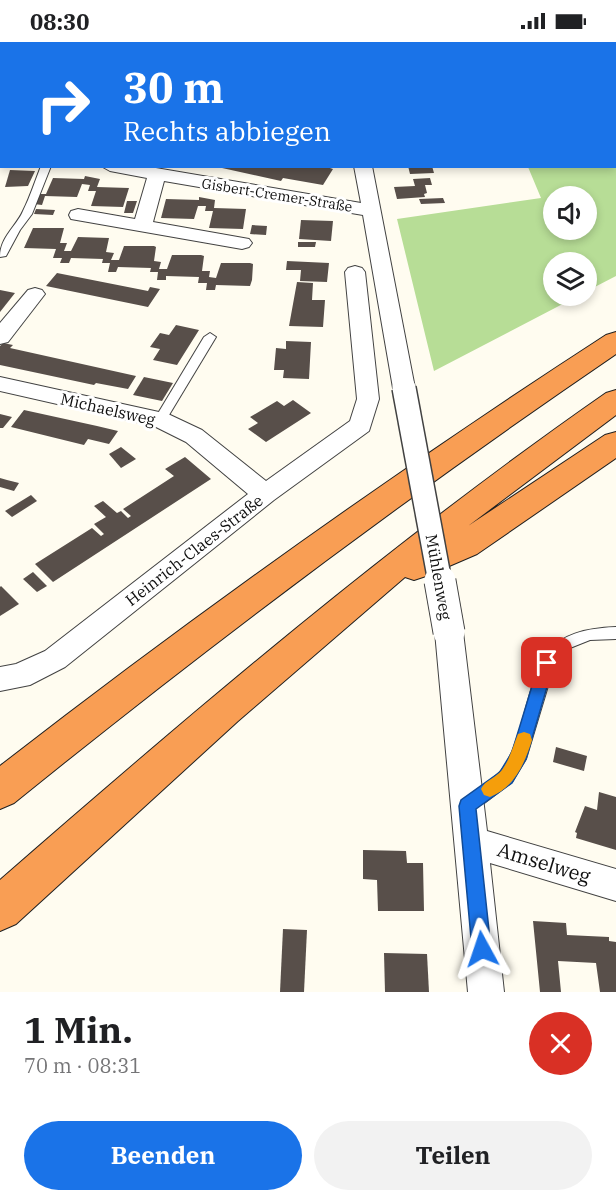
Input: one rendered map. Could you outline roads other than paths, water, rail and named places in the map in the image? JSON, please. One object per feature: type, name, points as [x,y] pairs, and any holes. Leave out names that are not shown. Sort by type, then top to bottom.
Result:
[{"type":"highway","points":[[0,790],[122,692],[338,533],[519,404],[616,341]]},
{"type":"highway","points":[[0,909],[183,745],[368,587],[559,439],[616,400]]},
{"type":"highway","points":[[368,587],[465,545],[616,443]]},
{"type":"street","name":"Gisbert-Cremer-Straße","points":[[120,168],[373,211]]},
{"type":"street","name":"Mühlenweg","points":[[363,168],[449,633],[486,992]]},
{"type":"street","points":[[142,226],[157,175]]},
{"type":"street","points":[[78,215],[242,243]]},
{"type":"street","name":"Heinrich-Claes-Straße","points":[[0,679],[20,676],[55,659],[265,494],[361,425],[368,399],[356,272]]},
{"type":"street","points":[[0,337],[35,294]]},
{"type":"street","name":"Michaelsweg","points":[[0,384],[160,420],[194,436],[265,494]]},
{"type":"street","name":"Amselweg","points":[[472,842],[616,885]]},
{"type":"lane","points":[[2,254],[27,214],[45,168]]},
{"type":"lane","points":[[160,420],[210,337]]},
{"type":"lane","points":[[467,806],[506,777],[520,754],[547,663],[565,644],[589,634],[616,633]]}]
